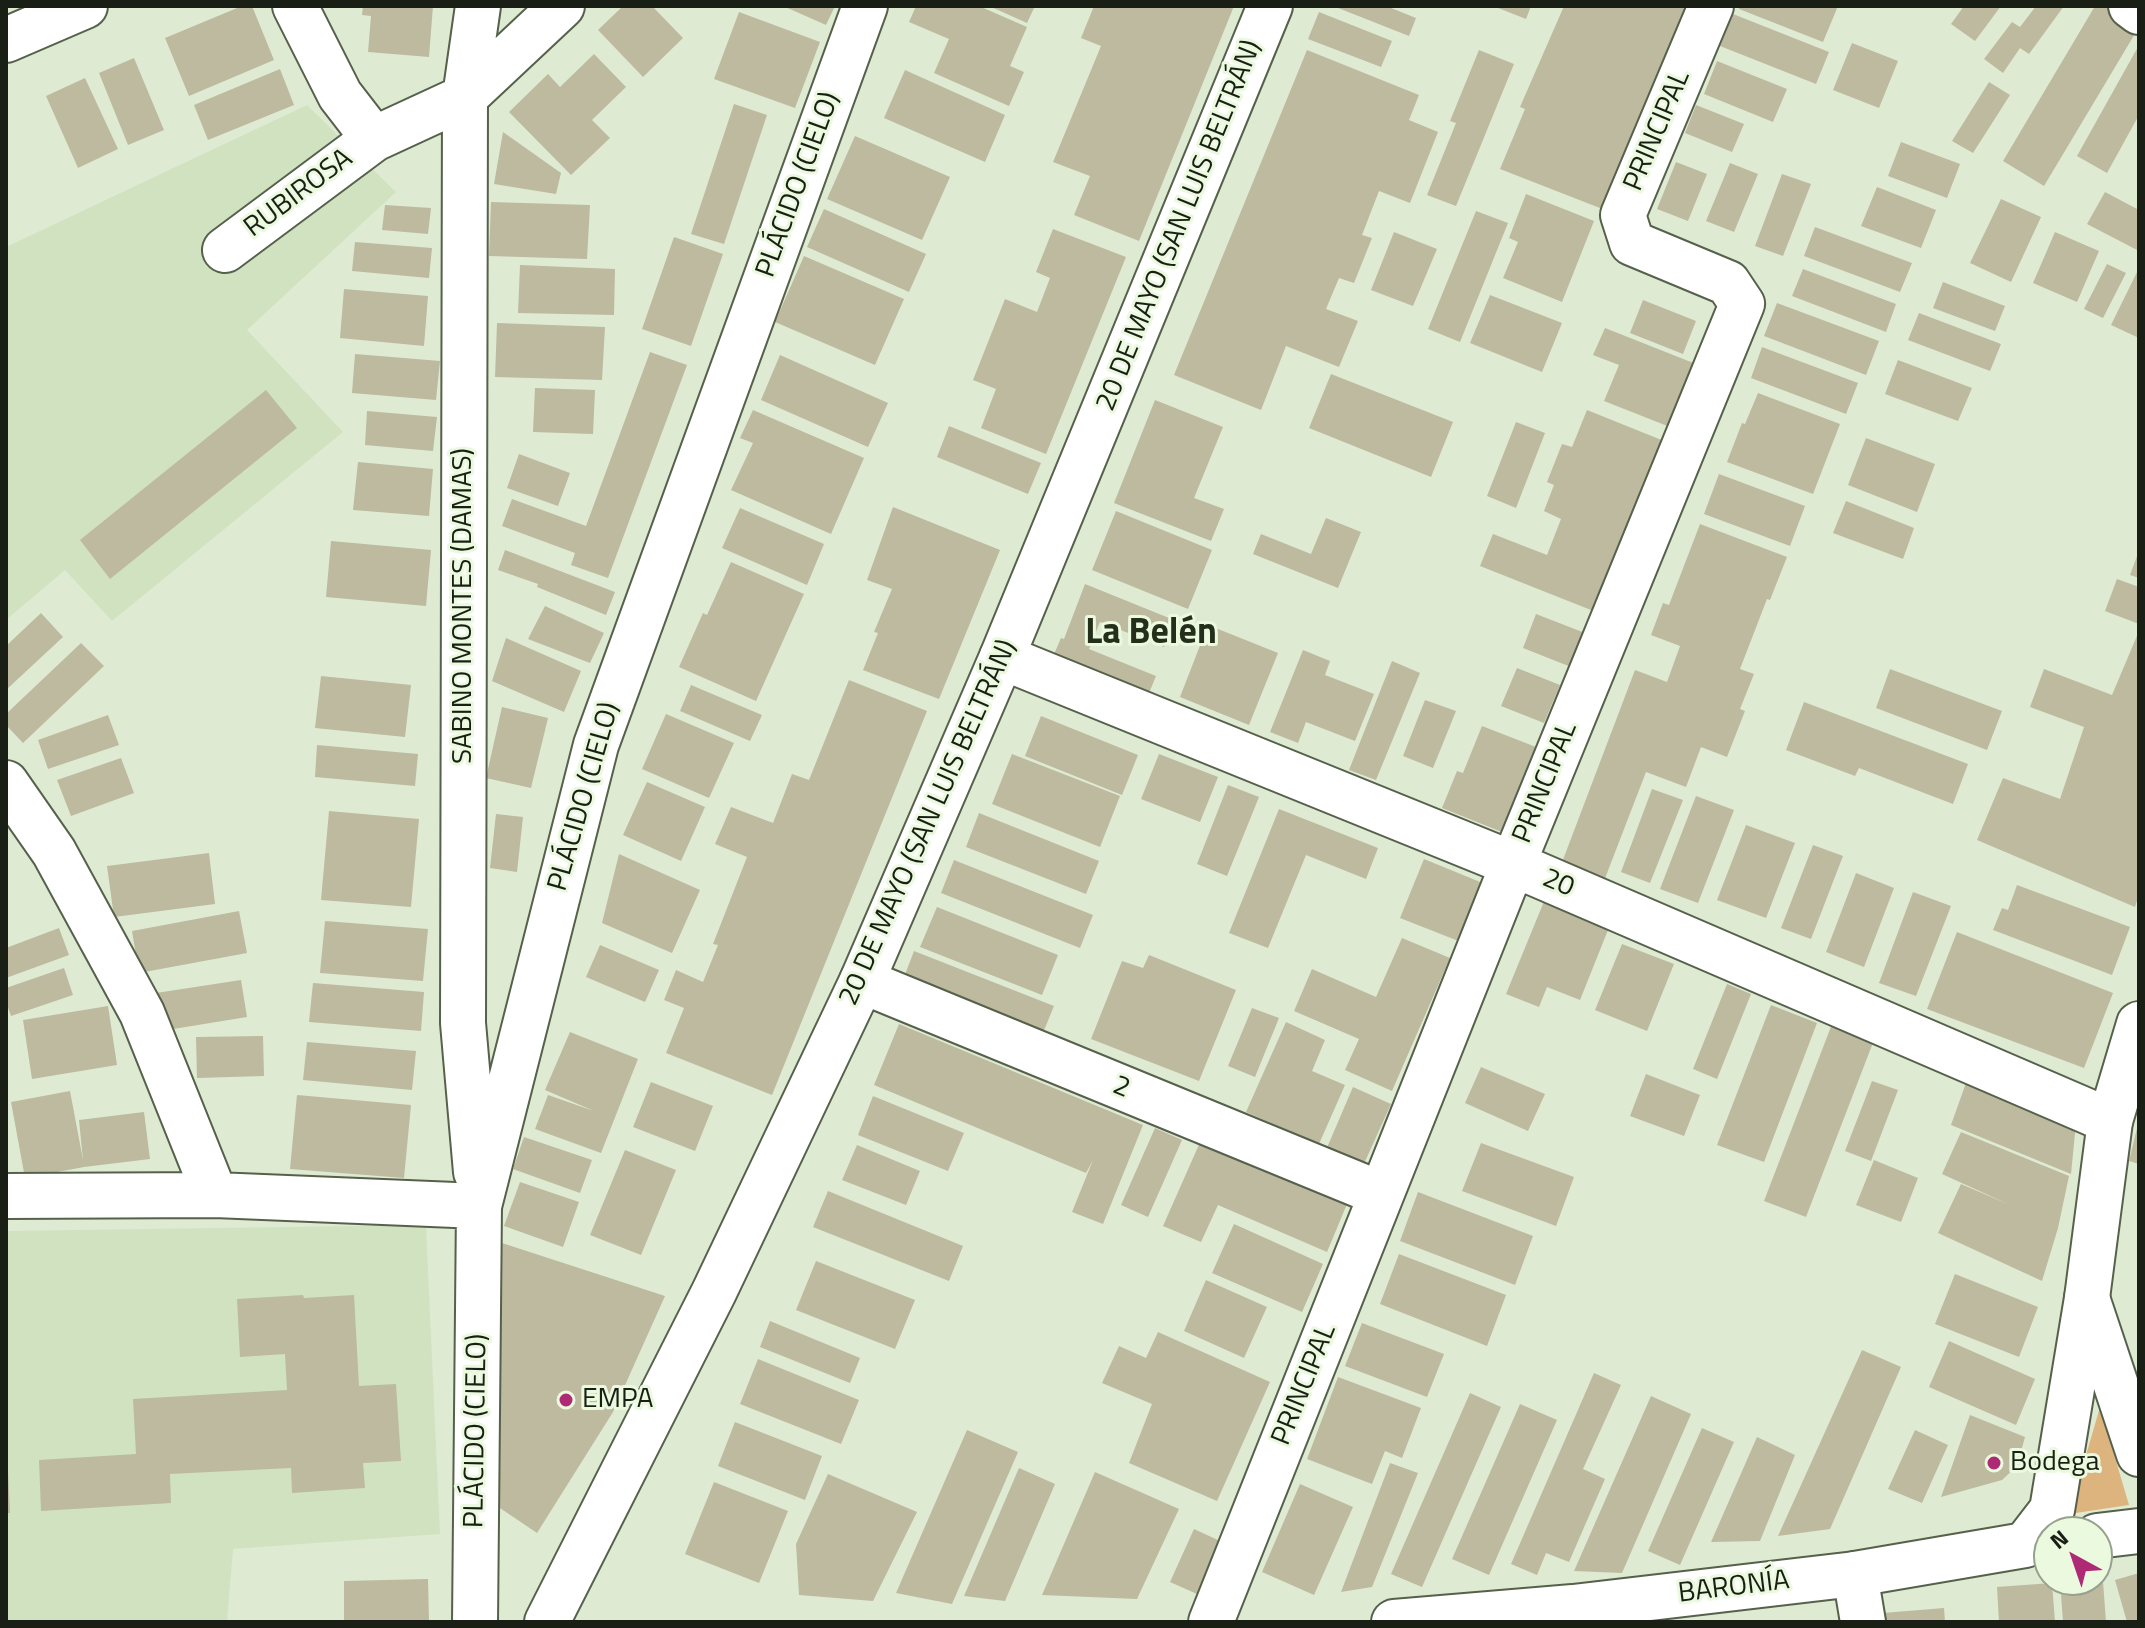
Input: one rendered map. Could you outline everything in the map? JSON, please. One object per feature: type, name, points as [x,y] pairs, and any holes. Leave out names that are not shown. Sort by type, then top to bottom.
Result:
[{"type":"street","points":[[6,40],[85,6]]},
{"type":"street","name":"RUBIROSA","points":[[295,6],[340,95],[374,139]]},
{"type":"street","name":"SABINO MONTES (DAMAS)","points":[[478,6],[465,97],[463,1023],[479,1206]]},
{"type":"street","name":"RUBIROSA","points":[[225,250],[374,139],[465,97],[562,6]]},
{"type":"street","name":"PLÁCIDO (CIELO)","points":[[475,1622],[479,1206],[596,745],[865,6]]},
{"type":"street","name":"20 DE MAYO (SAN LUIS BELTRÁN)","points":[[548,1622],[714,1292],[862,981],[1002,657],[1270,6]]},
{"type":"street","name":"PRINCIPAL","points":[[1211,1622],[1513,864],[1742,304],[1728,283],[1632,243],[1623,215],[1711,6]]},
{"type":"street","points":[[2131,6],[2139,12]]},
{"type":"street","name":"20","points":[[1002,657],[1513,864],[2110,1121]]},
{"type":"street","points":[[6,783],[54,852],[142,1013],[215,1195]]},
{"type":"street","name":"2","points":[[862,981],[1381,1194]]},
{"type":"street","points":[[2049,1516],[2087,1298],[2110,1121],[2139,1024]]},
{"type":"street","points":[[6,1196],[215,1195],[479,1206]]},
{"type":"street","points":[[2087,1298],[2139,1454]]},
{"type":"street","points":[[2113,1534],[2139,1531]]},
{"type":"street","name":"BARONÍA","points":[[1394,1622],[1573,1615],[1855,1574],[2033,1544]]},
{"type":"street","points":[[1855,1574],[1863,1622]]},
{"type":"street","points":[[548,1622],[554,1622]]},
{"type":"shaded area","points":[[307,105],[396,192],[247,330],[343,432],[112,621],[65,570],[6,620],[6,247]]},
{"type":"shaded area","points":[[426,1225],[440,1534],[233,1549],[227,1622],[6,1622],[6,1231]]},
{"type":"shaded area","points":[[2100,1407],[2129,1505],[2069,1514]]},
{"type":"building","points":[[242,6],[252,6],[274,60],[189,96],[165,38]]},
{"type":"building","points":[[363,6],[433,6],[429,57],[368,52],[371,16],[362,15]]},
{"type":"building","points":[[623,6],[652,6],[683,38],[643,77],[598,30]]},
{"type":"building","points":[[783,6],[835,6],[826,25]]},
{"type":"building","points":[[916,6],[979,6],[1027,27],[1010,66],[1024,72],[1009,106],[934,73],[949,39],[909,22]]},
{"type":"building","points":[[989,6],[1035,6],[1027,23]]},
{"type":"building","points":[[1094,6],[1234,6],[1139,241],[1074,215],[1090,176],[1053,162],[1101,46],[1081,38]]},
{"type":"building","points":[[1333,6],[1386,6],[1416,18],[1409,36]]},
{"type":"building","points":[[1493,6],[1531,6],[1526,19]]},
{"type":"building","points":[[1564,6],[1693,6],[1605,210],[1500,169],[1525,109],[1520,107]]},
{"type":"building","points":[[1740,6],[1838,6],[1823,42],[1739,9]]},
{"type":"building","points":[[1964,6],[2001,6],[1975,41],[1951,24]]},
{"type":"building","points":[[2036,6],[2064,6],[2029,54],[2020,48],[2003,73],[1984,59],[2012,22],[2020,27]]},
{"type":"building","points":[[2095,6],[2103,6],[2139,27],[2044,186],[2003,161]]},
{"type":"building","points":[[739,12],[820,42],[795,108],[714,79]]},
{"type":"building","points":[[1319,12],[1392,41],[1381,67],[1308,39]]},
{"type":"building","points":[[1733,14],[1829,52],[1816,84],[1720,46]]},
{"type":"building","points":[[1852,43],[1898,61],[1879,108],[1833,90]]},
{"type":"building","points":[[2139,45],[2139,115],[2107,173],[2077,156]]},
{"type":"building","points":[[1307,50],[1419,95],[1409,120],[1438,132],[1410,203],[1379,191],[1362,235],[1372,238],[1354,283],[1339,278],[1326,309],[1358,321],[1339,367],[1286,346],[1261,410],[1174,375]]},
{"type":"building","points":[[1479,50],[1514,64],[1456,206],[1427,195],[1456,123],[1450,121]]},
{"type":"building","points":[[594,54],[626,87],[592,120],[610,138],[571,175],[509,112],[548,74],[560,87]]},
{"type":"building","points":[[134,58],[164,130],[128,145],[99,73]]},
{"type":"building","points":[[1717,61],[1787,89],[1773,122],[1704,94]]},
{"type":"building","points":[[280,69],[294,105],[208,140],[194,105]]},
{"type":"building","points":[[905,70],[1005,115],[985,162],[884,118]]},
{"type":"building","points":[[85,78],[118,149],[78,168],[46,96]]},
{"type":"building","points":[[1989,82],[2010,95],[1973,153],[1952,141]]},
{"type":"building","points":[[734,104],[767,115],[724,244],[691,234]]},
{"type":"building","points":[[1696,105],[1744,124],[1732,152],[1685,133]]},
{"type":"building","points":[[503,132],[561,173],[556,194],[494,184]]},
{"type":"building","points":[[855,136],[950,177],[922,240],[827,199]]},
{"type":"building","points":[[1901,142],[1960,164],[1947,198],[1888,176]]},
{"type":"building","points":[[1676,162],[1707,174],[1688,221],[1657,209]]},
{"type":"building","points":[[1730,163],[1758,174],[1734,232],[1706,221]]},
{"type":"building","points":[[1782,174],[1811,184],[1783,256],[1755,246]]},
{"type":"building","points":[[1877,187],[1936,210],[1921,248],[1861,226]]},
{"type":"building","points":[[2105,192],[2139,210],[2139,251],[2087,224]]},
{"type":"building","points":[[1526,194],[1594,221],[1562,302],[1503,278],[1518,242],[1509,238]]},
{"type":"building","points":[[2001,199],[2041,217],[2011,282],[1970,263]]},
{"type":"building","points":[[491,202],[590,205],[587,259],[489,256]]},
{"type":"building","points":[[385,205],[431,208],[428,234],[382,230]]},
{"type":"building","points":[[824,209],[926,254],[909,292],[807,247]]},
{"type":"building","points":[[1476,211],[1508,223],[1460,342],[1428,329]]},
{"type":"building","points":[[1815,227],[1912,263],[1900,292],[1804,256]]},
{"type":"building","points":[[1053,229],[1126,257],[1046,454],[981,428],[996,389],[973,380],[1005,299],[1037,312],[1050,278],[1036,272]]},
{"type":"building","points":[[1394,232],[1437,249],[1413,306],[1371,290]]},
{"type":"building","points":[[2055,232],[2099,251],[2077,302],[2033,283]]},
{"type":"building","points":[[674,237],[723,254],[691,346],[642,329]]},
{"type":"building","points":[[355,242],[432,248],[429,278],[352,271]]},
{"type":"building","points":[[804,256],[904,299],[875,365],[775,322]]},
{"type":"building","points":[[2107,264],[2126,273],[2103,318],[2084,309]]},
{"type":"building","points":[[520,265],[615,269],[614,315],[518,313]]},
{"type":"building","points":[[2139,268],[2139,338],[2111,325]]},
{"type":"building","points":[[1803,269],[1896,304],[1886,332],[1792,296]]},
{"type":"building","points":[[1943,282],[2005,306],[1995,331],[1933,308]]},
{"type":"building","points":[[344,289],[428,296],[424,346],[340,338]]},
{"type":"building","points":[[1490,295],[1562,323],[1542,372],[1470,343]]},
{"type":"building","points":[[1643,300],[1696,321],[1683,354],[1630,333]]},
{"type":"building","points":[[1777,303],[1879,341],[1866,375],[1764,336]]},
{"type":"building","points":[[1919,313],[2001,344],[1990,371],[1908,340]]},
{"type":"building","points":[[497,323],[605,327],[602,380],[495,377]]},
{"type":"building","points":[[1605,328],[1701,366],[1675,429],[1604,401],[1619,365],[1593,355]]},
{"type":"building","points":[[1762,347],[1858,383],[1846,414],[1751,378]]},
{"type":"building","points":[[650,352],[687,365],[608,578],[571,565],[575,553],[502,526],[512,499],[586,526]]},
{"type":"building","points":[[355,354],[440,361],[436,400],[352,393]]},
{"type":"building","points":[[780,355],[888,403],[868,447],[761,400]]},
{"type":"building","points":[[1898,360],[1972,388],[1958,421],[1885,394]]},
{"type":"building","points":[[1331,374],[1453,422],[1431,477],[1309,428]]},
{"type":"building","points":[[535,388],[595,390],[593,434],[533,432]]},
{"type":"building","points":[[266,390],[297,428],[110,579],[80,540]]},
{"type":"building","points":[[1758,393],[1840,424],[1813,494],[1727,462]]},
{"type":"building","points":[[1155,400],[1223,427],[1194,498],[1224,509],[1211,541],[1114,503]]},
{"type":"building","points":[[753,410],[864,458],[831,534],[731,490],[753,443],[740,438]]},
{"type":"building","points":[[1587,410],[1664,441],[1596,612],[1480,566],[1493,534],[1547,555],[1561,519],[1544,511],[1554,485],[1547,482],[1562,444],[1572,447]]},
{"type":"building","points":[[367,411],[437,417],[433,451],[365,445]]},
{"type":"building","points":[[1516,422],[1545,433],[1516,508],[1487,496]]},
{"type":"building","points":[[949,426],[1041,463],[1028,494],[937,457]]},
{"type":"building","points":[[1866,438],[1935,464],[1917,512],[1848,485]]},
{"type":"building","points":[[519,454],[570,473],[558,506],[507,488]]},
{"type":"building","points":[[358,462],[433,469],[429,516],[353,510]]},
{"type":"building","points":[[1719,474],[1805,506],[1790,546],[1704,514]]},
{"type":"building","points":[[1846,501],[1914,528],[1903,559],[1833,533]]},
{"type":"building","points":[[893,507],[1000,550],[939,699],[863,670],[878,633],[874,632],[892,589],[867,580]]},
{"type":"building","points":[[740,508],[824,544],[807,585],[722,548]]},
{"type":"building","points":[[1116,511],[1212,550],[1188,609],[1092,570]]},
{"type":"building","points":[[1326,518],[1361,532],[1338,588],[1253,554],[1261,534],[1311,554]]},
{"type":"building","points":[[1700,524],[1787,557],[1740,669],[1754,674],[1740,709],[1745,711],[1727,757],[1701,747],[1686,787],[1646,772],[1604,881],[1561,865],[1635,670],[1667,682],[1680,646],[1651,635],[1663,603],[1669,605]]},
{"type":"building","points":[[331,541],[431,550],[426,606],[326,597]]},
{"type":"building","points":[[505,550],[615,592],[606,615],[537,587],[538,584],[498,570]]},
{"type":"building","points":[[2139,551],[2139,578],[2130,575]]},
{"type":"building","points":[[731,562],[804,594],[756,701],[679,667],[703,613],[707,615]]},
{"type":"building","points":[[2117,579],[2139,587],[2139,624],[2105,611]]},
{"type":"building","points":[[1085,584],[1174,620],[1164,647],[1100,622],[1089,649],[1156,676],[1145,703],[1049,666],[1061,638],[1064,639]]},
{"type":"building","points":[[545,606],[604,633],[590,663],[528,639]]},
{"type":"building","points":[[41,613],[63,637],[6,690],[6,646]]},
{"type":"building","points":[[1536,614],[1585,633],[1571,667],[1523,648]]},
{"type":"building","points":[[1208,625],[1278,653],[1249,725],[1180,697]]},
{"type":"building","points":[[2139,631],[2139,894],[2135,907],[1977,840],[2003,778],[2060,799],[2084,727],[2030,707],[2044,669],[2112,695]]},
{"type":"building","points":[[506,638],[581,671],[564,712],[492,681]]},
{"type":"building","points":[[81,643],[104,666],[23,743],[6,725],[6,714]]},
{"type":"building","points":[[1303,650],[1330,661],[1325,675],[1374,694],[1355,741],[1306,722],[1298,743],[1270,732]]},
{"type":"building","points":[[1392,661],[1420,673],[1376,780],[1349,770]]},
{"type":"building","points":[[1517,668],[1560,685],[1544,723],[1501,706]]},
{"type":"building","points":[[1890,669],[2002,711],[1987,750],[1876,708]]},
{"type":"building","points":[[321,676],[411,685],[405,737],[315,728]]},
{"type":"building","points":[[849,680],[927,711],[772,1095],[666,1053],[684,1008],[664,1000],[676,970],[703,982],[718,945],[713,944],[747,857],[715,844],[731,807],[773,823],[792,774],[809,780]]},
{"type":"building","points":[[691,685],[762,715],[750,741],[680,711]]},
{"type":"building","points":[[1425,700],[1456,711],[1433,768],[1403,756]]},
{"type":"building","points":[[1804,702],[1968,764],[1953,804],[1859,768],[1855,776],[1786,750]]},
{"type":"building","points":[[502,707],[548,718],[531,788],[486,778]]},
{"type":"building","points":[[666,714],[734,743],[709,798],[642,769]]},
{"type":"building","points":[[108,715],[119,745],[48,769],[38,740]]},
{"type":"building","points":[[1041,716],[1138,755],[1122,795],[1025,756]]},
{"type":"building","points":[[1482,726],[1536,747],[1502,832],[1442,808],[1457,771],[1463,773]]},
{"type":"building","points":[[317,745],[418,754],[415,786],[315,777]]},
{"type":"building","points":[[1012,754],[1120,796],[1100,847],[992,804]]},
{"type":"building","points":[[1159,754],[1218,777],[1200,822],[1141,799]]},
{"type":"building","points":[[121,758],[134,793],[71,816],[57,780]]},
{"type":"building","points":[[647,782],[705,807],[681,861],[623,835]]},
{"type":"building","points":[[1228,785],[1259,797],[1227,876],[1197,864]]},
{"type":"building","points":[[1652,789],[1683,800],[1650,883],[1621,872]]},
{"type":"building","points":[[1696,796],[1734,810],[1698,903],[1660,889]]},
{"type":"building","points":[[1279,809],[1378,848],[1366,879],[1306,855],[1268,948],[1229,933]]},
{"type":"building","points":[[329,811],[419,819],[411,907],[321,900]]},
{"type":"building","points":[[979,813],[1099,861],[1086,894],[966,847]]},
{"type":"building","points":[[496,814],[523,817],[517,872],[490,868]]},
{"type":"building","points":[[1746,825],[1795,843],[1766,918],[1717,900]]},
{"type":"building","points":[[1813,845],[1843,856],[1811,939],[1781,928]]},
{"type":"building","points":[[209,853],[215,904],[114,917],[107,866]]},
{"type":"building","points":[[619,854],[700,890],[672,953],[602,923]]},
{"type":"building","points":[[1424,859],[1485,884],[1461,942],[1400,918]]},
{"type":"building","points":[[954,860],[1093,915],[1080,948],[941,893]]},
{"type":"building","points":[[1856,873],[1894,888],[1864,967],[1826,952]]},
{"type":"building","points":[[2017,885],[2130,927],[2112,975],[1993,930],[2002,908],[2008,910]]},
{"type":"building","points":[[1913,892],[1951,906],[1916,996],[1879,983]]},
{"type":"building","points":[[1545,899],[1610,925],[1580,1000],[1547,987],[1539,1007],[1506,994]]},
{"type":"building","points":[[937,907],[1058,955],[1042,995],[920,947]]},
{"type":"building","points":[[239,911],[247,953],[139,973],[132,931]]},
{"type":"building","points":[[325,921],[428,929],[423,981],[320,973]]},
{"type":"building","points":[[59,928],[69,955],[6,978],[6,948]]},
{"type":"building","points":[[1957,932],[2113,993],[2084,1068],[1927,1009]]},
{"type":"building","points":[[1402,938],[1450,958],[1392,1091],[1345,1070],[1359,1039],[1294,1011],[1312,969],[1376,997]]},
{"type":"building","points":[[1622,944],[1674,964],[1647,1031],[1595,1010]]},
{"type":"building","points":[[600,945],[659,970],[645,1002],[586,977]]},
{"type":"building","points":[[914,951],[1054,1006],[1040,1040],[901,985]]},
{"type":"building","points":[[1149,955],[1236,990],[1199,1081],[1091,1039],[1122,961],[1143,968]]},
{"type":"building","points":[[64,968],[73,995],[11,1016],[6,1002],[6,988]]},
{"type":"building","points":[[241,980],[247,1017],[161,1031],[156,993]]},
{"type":"building","points":[[313,983],[424,992],[421,1031],[309,1022]]},
{"type":"building","points":[[1727,984],[1751,994],[1717,1079],[1693,1069]]},
{"type":"building","points":[[1771,1005],[1817,1023],[1764,1162],[1717,1145]]},
{"type":"building","points":[[108,1006],[117,1065],[32,1079],[23,1020]]},
{"type":"building","points":[[1252,1008],[1279,1018],[1255,1077],[1228,1066]]},
{"type":"building","points":[[1286,1022],[1325,1040],[1312,1071],[1345,1085],[1319,1144],[1246,1112]]},
{"type":"building","points":[[899,1024],[1143,1125],[1103,1224],[1072,1212],[1093,1160],[1086,1173],[874,1085]]},
{"type":"building","points":[[1832,1024],[1874,1040],[1806,1217],[1764,1201]]},
{"type":"building","points":[[570,1032],[638,1059],[601,1153],[535,1129],[548,1095],[594,1111],[545,1090]]},
{"type":"building","points":[[263,1036],[264,1076],[197,1078],[196,1037]]},
{"type":"building","points":[[307,1042],[416,1051],[412,1090],[303,1080]]},
{"type":"building","points":[[1481,1067],[1545,1094],[1528,1131],[1465,1103]]},
{"type":"building","points":[[1646,1074],[1700,1095],[1684,1136],[1630,1116]]},
{"type":"building","points":[[1967,1080],[2076,1123],[2071,1174],[1951,1125]]},
{"type":"building","points":[[1872,1081],[1898,1090],[1871,1161],[1845,1151]]},
{"type":"building","points":[[651,1082],[713,1106],[695,1151],[633,1127]]},
{"type":"building","points":[[1353,1087],[1391,1104],[1363,1166],[1326,1150]]},
{"type":"building","points":[[70,1091],[83,1160],[79,1120],[144,1112],[150,1159],[25,1178],[11,1102]]},
{"type":"building","points":[[297,1095],[411,1105],[404,1178],[290,1169]]},
{"type":"building","points":[[873,1096],[964,1133],[948,1171],[858,1135]]},
{"type":"building","points":[[2139,1124],[2139,1164],[2129,1161]]},
{"type":"building","points":[[1155,1128],[1182,1140],[1148,1217],[1121,1205]]},
{"type":"building","points":[[1961,1132],[2069,1176],[2042,1281],[1938,1233],[1961,1184],[2010,1205],[1942,1174]]},
{"type":"building","points":[[524,1137],[592,1160],[580,1193],[513,1169]]},
{"type":"building","points":[[1201,1140],[1347,1204],[1327,1252],[1218,1205],[1201,1242],[1163,1226]]},
{"type":"building","points":[[1481,1143],[1574,1177],[1556,1226],[1462,1191]]},
{"type":"building","points":[[857,1145],[920,1171],[906,1205],[842,1180]]},
{"type":"building","points":[[625,1150],[676,1170],[641,1255],[590,1235]]},
{"type":"building","points":[[1874,1160],[1918,1178],[1901,1222],[1856,1205]]},
{"type":"building","points":[[520,1182],[579,1202],[563,1247],[504,1226]]},
{"type":"building","points":[[828,1191],[963,1246],[949,1281],[813,1227]]},
{"type":"building","points":[[1418,1192],[1533,1236],[1515,1285],[1400,1241]]},
{"type":"building","points":[[1234,1224],[1323,1264],[1302,1312],[1212,1273]]},
{"type":"building","points":[[502,1243],[665,1296],[613,1412],[537,1533],[494,1504]]},
{"type":"building","points":[[1399,1254],[1506,1295],[1487,1346],[1380,1304]]},
{"type":"building","points":[[816,1261],[915,1300],[895,1349],[796,1310]]},
{"type":"building","points":[[1955,1274],[2038,1307],[2019,1357],[1935,1324]]},
{"type":"building","points":[[1206,1280],[1267,1307],[1244,1358],[1184,1331]]},
{"type":"building","points":[[303,1295],[304,1298],[354,1295],[359,1386],[396,1384],[401,1461],[363,1463],[365,1488],[292,1493],[291,1468],[170,1474],[171,1503],[41,1511],[39,1460],[136,1454],[133,1399],[287,1390],[285,1354],[240,1357],[237,1299]]},
{"type":"building","points":[[770,1321],[860,1358],[850,1383],[760,1347]]},
{"type":"building","points":[[1362,1323],[1444,1354],[1427,1397],[1345,1366]]},
{"type":"building","points":[[1158,1332],[1270,1382],[1217,1501],[1129,1463],[1152,1404],[1102,1383],[1119,1346],[1146,1358]]},
{"type":"building","points":[[1949,1341],[2035,1379],[2016,1425],[1929,1387]]},
{"type":"building","points":[[1862,1350],[1901,1367],[1830,1529],[1778,1536]]},
{"type":"building","points":[[758,1359],[859,1400],[841,1444],[740,1404]]},
{"type":"building","points":[[1594,1373],[1621,1385],[1583,1469],[1605,1479],[1569,1562],[1546,1553],[1537,1575],[1511,1564]]},
{"type":"building","points":[[1338,1377],[1421,1408],[1402,1458],[1385,1451],[1372,1484],[1307,1459]]},
{"type":"building","points":[[1470,1393],[1501,1407],[1422,1587],[1391,1574]]},
{"type":"building","points":[[1651,1396],[1691,1414],[1622,1573],[1574,1571]]},
{"type":"building","points":[[1520,1404],[1557,1420],[1489,1575],[1452,1559]]},
{"type":"building","points":[[1970,1415],[2025,1437],[2017,1466],[2002,1480],[1941,1497]]},
{"type":"building","points":[[735,1422],[822,1456],[805,1500],[718,1466]]},
{"type":"building","points":[[1702,1428],[1734,1442],[1680,1565],[1648,1551]]},
{"type":"building","points":[[967,1430],[1018,1452],[952,1604],[896,1593]]},
{"type":"building","points":[[1915,1430],[1948,1445],[1922,1503],[1888,1489]]},
{"type":"building","points":[[1757,1437],[1795,1455],[1760,1541],[1711,1542]]},
{"type":"building","points":[[1390,1463],[1418,1473],[1372,1587],[1341,1592]]},
{"type":"building","points":[[1019,1468],[1055,1484],[1005,1601],[964,1596]]},
{"type":"building","points":[[8,1470],[10,1513],[6,1513]]},
{"type":"building","points":[[1095,1472],[1179,1509],[1137,1599],[1042,1595]]},
{"type":"building","points":[[828,1474],[917,1512],[873,1601],[799,1595],[796,1544]]},
{"type":"building","points":[[714,1482],[788,1511],[759,1583],[685,1554]]},
{"type":"building","points":[[1300,1484],[1353,1507],[1314,1595],[1262,1572]]},
{"type":"building","points":[[1194,1529],[1220,1541],[1197,1594],[1170,1582]]},
{"type":"building","points":[[2139,1573],[2139,1622],[2127,1622],[2115,1580]]},
{"type":"building","points":[[428,1579],[429,1622],[344,1622],[344,1581]]},
{"type":"building","points":[[2033,1584],[2033,1596],[2053,1596],[2055,1622],[1999,1622],[1997,1587]]},
{"type":"building","points":[[2061,1596],[2104,1596],[2106,1622],[2063,1622]]},
{"type":"building","points":[[1944,1608],[1945,1622],[1883,1622],[1883,1613]]},
{"type":"place","name":"EMPA","points":[[566,1400]]},
{"type":"place","name":"Bodega","points":[[1994,1463]]},
{"type":"district","name":"La Belén","points":[[1151,634]]}]
